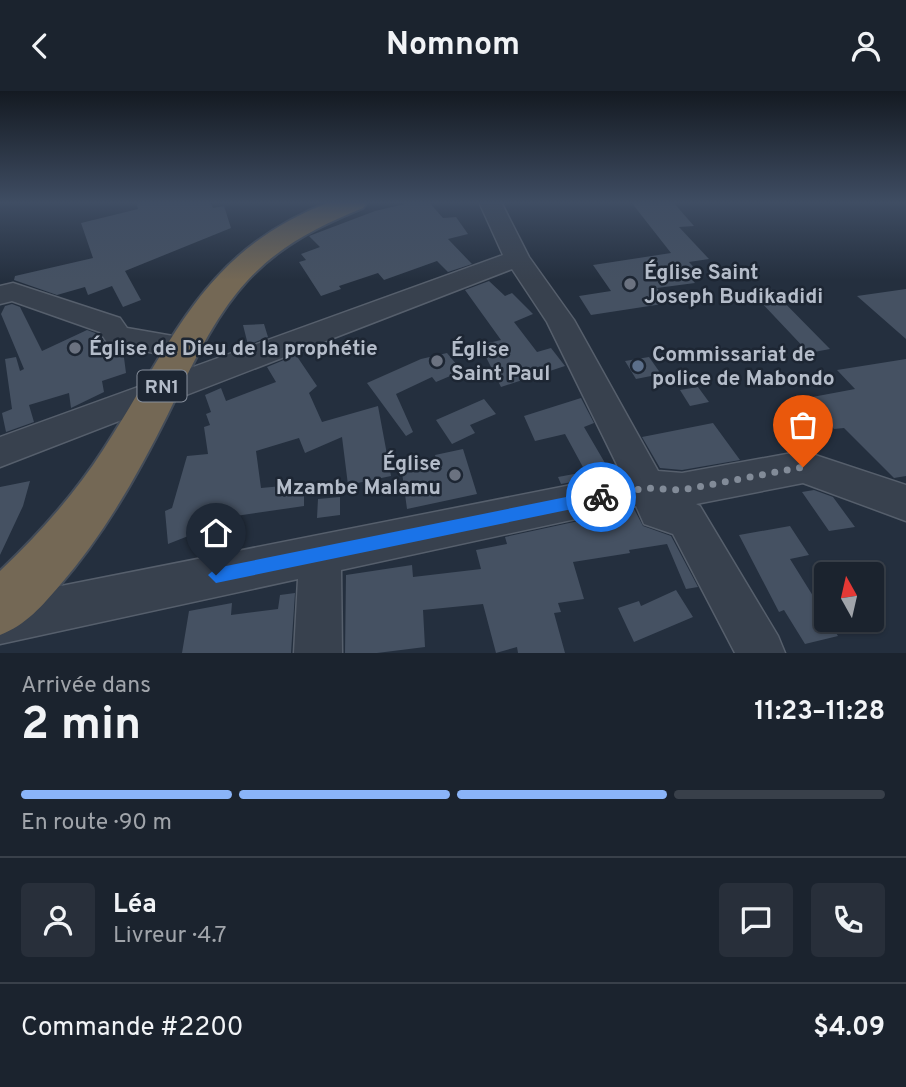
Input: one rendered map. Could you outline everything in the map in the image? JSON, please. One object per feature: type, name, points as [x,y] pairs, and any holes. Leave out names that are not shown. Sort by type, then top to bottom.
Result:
[{"type":"highway","name":"RN1","points":[[0,608],[28,583],[80,520],[119,465],[221,287],[251,255],[288,228]]},
{"type":"street","points":[[503,228],[517,258],[560,320],[658,511],[686,519],[761,653]]},
{"type":"street","points":[[0,452],[517,258]]},
{"type":"street","points":[[0,295],[13,292],[110,325],[118,337],[185,348]]},
{"type":"street","points":[[0,621],[646,488],[682,490],[803,467],[906,503]]},
{"type":"street","points":[[318,653],[320,554]]},
{"type":"building","points":[[83,228],[230,228],[125,271],[141,300],[123,307],[112,286],[88,295],[85,287],[57,295],[14,280],[15,276],[93,258]]},
{"type":"building","points":[[330,228],[464,228],[468,234],[448,239],[472,264],[448,272],[437,261],[384,280],[378,273],[339,286],[341,289],[321,296],[299,262],[306,260],[301,254],[320,247],[309,236]]},
{"type":"building","points":[[652,228],[680,228],[709,259],[689,262],[698,272],[686,273],[695,283],[657,288],[669,303],[591,315],[579,296],[611,291],[593,265],[671,253]]},
{"type":"building","points":[[489,281],[505,296],[512,293],[533,314],[514,322],[537,352],[551,348],[565,366],[501,387],[480,345],[501,340],[465,290]]},
{"type":"building","points":[[769,287],[830,349],[809,353],[758,299]]},
{"type":"building","points":[[906,289],[906,339],[857,296]]},
{"type":"building","points":[[12,304],[20,307],[42,351],[87,330],[98,334],[108,347],[123,350],[126,373],[102,381],[104,392],[71,408],[69,393],[29,405],[34,422],[6,432],[2,413],[12,409],[5,359],[16,357],[20,371],[24,369],[1,314],[5,306]]},
{"type":"building","points":[[264,324],[268,337],[248,345],[243,325]]},
{"type":"building","points":[[447,353],[462,371],[436,382],[432,377],[396,394],[413,432],[406,436],[367,383],[421,359]]},
{"type":"building","points":[[296,355],[317,386],[309,393],[322,422],[378,406],[391,476],[348,485],[342,437],[305,453],[299,438],[256,451],[261,488],[304,484],[304,506],[195,522],[196,533],[168,544],[165,511],[172,508],[187,456],[208,454],[204,427],[210,425],[206,414],[211,412],[205,395],[221,388],[226,401],[276,382],[267,367]]},
{"type":"building","points":[[649,357],[661,374],[636,379],[625,361]]},
{"type":"building","points":[[906,359],[906,476],[894,478],[844,428],[834,429],[807,398],[855,389],[837,370]]},
{"type":"building","points":[[698,387],[709,402],[690,406],[680,390]]},
{"type":"building","points":[[581,398],[594,423],[584,427],[605,463],[584,469],[565,434],[535,441],[524,416]]},
{"type":"building","points":[[484,399],[496,414],[470,425],[475,433],[452,444],[436,420]]},
{"type":"building","points":[[713,423],[740,460],[682,470],[660,468],[642,437]]},
{"type":"building","points":[[463,449],[477,494],[407,509],[401,465],[436,459],[435,455]]},
{"type":"building","points":[[590,471],[594,478],[561,484],[558,477]]},
{"type":"building","points":[[30,481],[23,506],[0,555],[0,487]]},
{"type":"building","points":[[814,490],[833,497],[855,527],[829,531],[802,492]]},
{"type":"building","points":[[340,497],[340,515],[317,518],[318,499]]},
{"type":"building","points":[[634,509],[643,526],[671,536],[698,587],[686,589],[667,544],[629,550],[630,553],[573,562],[584,599],[558,603],[561,612],[554,613],[565,653],[518,653],[517,647],[496,653],[483,604],[423,610],[425,647],[377,653],[345,653],[346,575],[412,565],[413,577],[481,569],[476,550],[507,544],[505,537]]},
{"type":"building","points":[[790,526],[809,555],[790,559],[814,598],[814,632],[836,632],[838,636],[805,644],[784,610],[779,612],[739,535]]},
{"type":"building","points":[[676,590],[693,617],[634,642],[618,608],[639,601],[641,606]]},
{"type":"building","points":[[295,593],[291,653],[182,653],[189,611],[232,603],[231,615],[278,609],[280,595]]},
{"type":"way so far","points":[[601,497],[646,488],[682,490],[803,467]]},
{"type":"place","name":"Église Saint Joseph Budikadidi","points":[[630,284]]},
{"type":"place","name":"Église de Dieu de la prophétie","points":[[75,348]]},
{"type":"place","name":"Église Saint Paul","points":[[437,361]]},
{"type":"place","name":"Commissariat de police de Mabondo","points":[[638,366]]},
{"type":"place","name":"Église Mzambe Malamu","points":[[455,475]]},
{"type":"route","points":[[216,575],[601,497]]}]
